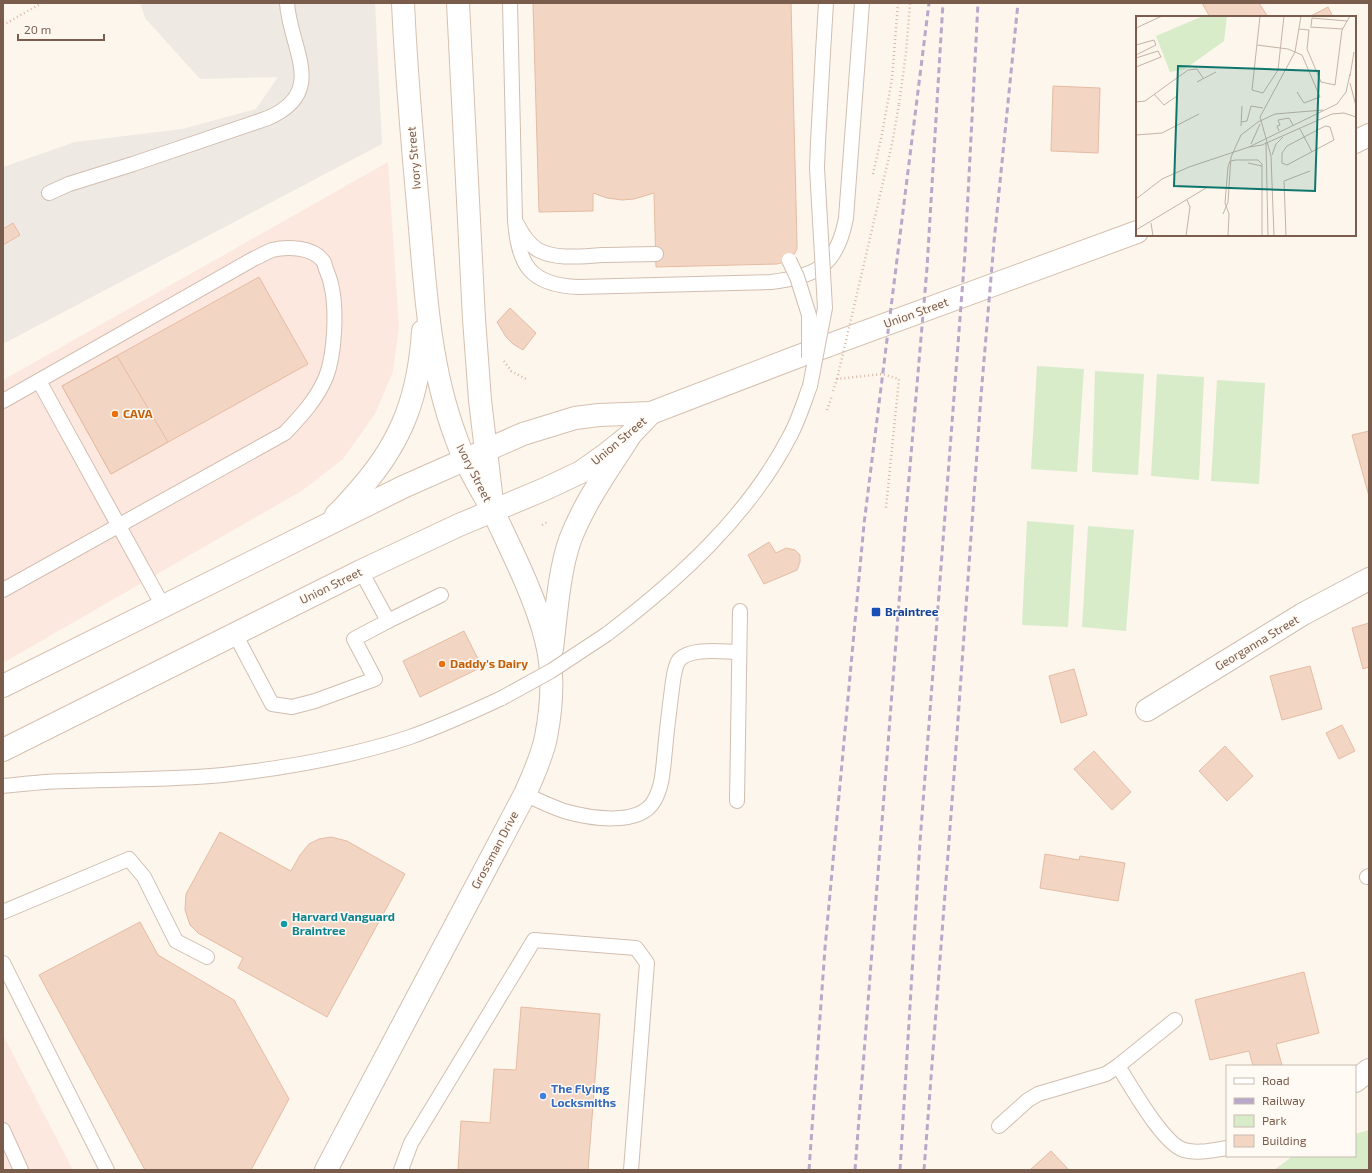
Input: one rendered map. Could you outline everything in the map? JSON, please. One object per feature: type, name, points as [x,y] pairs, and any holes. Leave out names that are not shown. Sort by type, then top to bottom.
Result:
[{"type":"street","name":"Ivory Street","points":[[402,3],[406,72],[426,290],[438,375],[447,412],[464,459],[493,511]]},
{"type":"street","points":[[442,3],[466,174]]},
{"type":"street","name":"Ivory Street","points":[[458,3],[466,174],[480,400],[493,511]]},
{"type":"street","points":[[1356,142],[1369,135]]},
{"type":"street","name":"Union Street","points":[[3,686],[404,487],[523,434],[575,418],[599,415],[651,413],[794,358],[1136,232]]},
{"type":"street","points":[[319,529],[341,511],[370,478],[394,444],[403,424],[416,385],[424,324],[426,290]]},
{"type":"street","name":"Union Street","points":[[3,750],[361,572],[430,539],[545,489],[580,472],[605,455],[630,435],[651,413]]},
{"type":"street","points":[[550,662],[562,578],[570,541],[587,504],[630,435]]},
{"type":"street","name":"Grossman Drive","points":[[326,1170],[525,794],[546,738],[551,700],[550,662],[546,642],[540,618],[493,511]]},
{"type":"street","name":"Georganna Street","points":[[1147,710],[1303,614],[1369,579]]},
{"type":"street","points":[[1356,1080],[1369,1070]]},
{"type":"lane","points":[[49,193],[69,184],[268,118],[289,106],[295,100],[300,87],[302,74],[288,15],[287,3]]},
{"type":"lane","points":[[510,3],[516,238],[524,263],[532,273],[541,280],[564,286],[771,282],[801,277],[816,271],[828,262],[837,249],[843,235],[846,218],[862,3]]},
{"type":"lane","points":[[3,786],[68,781],[207,776],[255,771],[347,755],[409,737],[502,698],[551,671],[607,634],[634,614],[681,573],[733,521],[766,477],[788,439],[810,386],[825,308],[818,142],[826,3]]},
{"type":"lane","points":[[515,220],[521,232],[529,242],[538,249],[549,254],[579,256],[656,254]]},
{"type":"lane","points":[[3,401],[272,250],[294,248],[311,251],[323,261],[331,283],[334,313],[334,336],[331,358],[326,376],[318,393],[304,413],[285,433],[3,590]]},
{"type":"lane","points":[[789,260],[797,277],[809,315],[810,386]]},
{"type":"lane","points":[[39,380],[163,606]]},
{"type":"lane","points":[[361,572],[388,621]]},
{"type":"lane","points":[[235,634],[272,704],[292,707],[316,701],[375,680],[354,639],[441,595]]},
{"type":"lane","points":[[737,801],[740,611]]},
{"type":"lane","points":[[525,794],[564,811],[594,817],[621,818],[643,812],[650,807],[655,800],[661,781],[673,681],[678,661],[684,656],[702,651],[739,652]]},
{"type":"lane","points":[[3,912],[129,859],[144,877],[176,941],[207,957]]},
{"type":"lane","points":[[401,1170],[411,1144],[534,940],[636,948],[647,962],[631,1170]]},
{"type":"lane","points":[[3,963],[107,1170]]},
{"type":"lane","points":[[999,1126],[1028,1100],[1038,1094],[1094,1079],[1106,1074],[1175,1020]]},
{"type":"lane","points":[[1118,1066],[1159,1128],[1175,1146],[1184,1150],[1195,1151],[1226,1148]]},
{"type":"lane","points":[[3,1130],[21,1170]]},
{"type":"path","points":[[3,25],[42,3]]},
{"type":"path","points":[[888,102],[895,52],[898,3]]},
{"type":"path","points":[[886,508],[899,379],[882,374],[837,379],[892,144],[906,53],[910,3]]},
{"type":"shaded area","points":[[140,3],[375,3],[382,144],[3,344],[3,167],[75,142],[182,129],[256,109],[278,77],[200,79],[145,18]]},
{"type":"shaded area","points":[[388,162],[399,327],[393,372],[375,414],[343,459],[303,490],[3,663],[3,380]]},
{"type":"shaded area","points":[[3,1035],[73,1170],[3,1170]]},
{"type":"green space","points":[[1037,366],[1084,369],[1077,472],[1031,469]]},
{"type":"green space","points":[[1095,371],[1144,374],[1138,475],[1092,472]]},
{"type":"green space","points":[[1157,374],[1204,377],[1199,480],[1151,476]]},
{"type":"green space","points":[[1217,380],[1265,383],[1259,484],[1211,481]]},
{"type":"green space","points":[[1027,521],[1074,525],[1068,627],[1022,625]]},
{"type":"green space","points":[[1088,526],[1134,530],[1126,631],[1082,627]]},
{"type":"green space","points":[[1369,1130],[1369,1170],[1274,1170],[1292,1157],[1356,1157],[1356,1134]]},
{"type":"building","points":[[533,3],[791,3],[797,243],[797,249],[793,256],[784,262],[777,264],[656,267],[654,193],[634,199],[622,200],[607,198],[593,193],[593,211],[539,212]]},
{"type":"building","points":[[1202,3],[1259,3],[1267,16],[1209,16]]},
{"type":"building","points":[[1328,7],[1332,16],[1311,16]]},
{"type":"building","points":[[1053,86],[1100,88],[1098,153],[1051,151]]},
{"type":"building","points":[[13,223],[20,235],[3,245],[3,229]]},
{"type":"building","points":[[259,277],[308,364],[111,474],[62,386]]},
{"type":"building","points":[[510,308],[536,333],[523,350],[513,344],[506,337],[497,322]]},
{"type":"building","name":"CAVA","points":[[117,356],[168,442],[111,474],[62,386]]},
{"type":"building","points":[[1369,431],[1369,496],[1352,435]]},
{"type":"building","points":[[769,542],[776,553],[786,548],[795,550],[800,555],[800,562],[797,570],[764,584],[748,555]]},
{"type":"building","points":[[1369,623],[1369,667],[1363,669],[1352,628]]},
{"type":"building","name":"Daddy's Dairy","points":[[464,631],[482,667],[420,697],[403,661]]},
{"type":"building","points":[[1310,666],[1322,709],[1282,720],[1270,676]]},
{"type":"building","points":[[1074,669],[1087,715],[1061,723],[1049,676]]},
{"type":"building","points":[[1342,725],[1355,751],[1339,759],[1326,733]]},
{"type":"building","points":[[1225,746],[1253,776],[1227,801],[1199,771]]},
{"type":"building","points":[[1094,751],[1131,792],[1112,810],[1074,769]]},
{"type":"building","name":"Harvard Vanguard Braintree","points":[[220,832],[291,871],[300,855],[309,844],[319,839],[331,837],[347,841],[405,874],[327,1017],[238,968],[243,958],[198,933],[190,925],[185,910],[186,894]]},
{"type":"building","points":[[1045,854],[1079,860],[1080,856],[1125,863],[1118,901],[1040,888]]},
{"type":"building","points":[[140,922],[158,955],[234,1000],[289,1099],[251,1170],[145,1170],[39,975]]},
{"type":"building","points":[[1304,972],[1319,1033],[1276,1044],[1282,1065],[1253,1065],[1249,1051],[1210,1060],[1195,1000]]},
{"type":"building","name":"The Flying Locksmiths","points":[[521,1007],[600,1014],[588,1170],[458,1170],[461,1121],[490,1123],[494,1069],[516,1070]]},
{"type":"building","points":[[1051,1151],[1069,1170],[1030,1170]]},
{"type":"railway","points":[[809,1170],[825,948],[864,524],[929,3]]},
{"type":"railway","points":[[855,1170],[905,525],[927,268],[943,3]]},
{"type":"railway","points":[[900,1170],[920,842],[965,253],[978,3]]},
{"type":"railway","points":[[924,1170],[981,396],[994,242],[1018,3]]},
{"type":"place","name":"CAVA","points":[[115,414]]},
{"type":"place","name":"Braintree","points":[[876,612]]},
{"type":"place","name":"Daddy's Dairy","points":[[442,664]]},
{"type":"place","name":"Harvard Vanguard Braintree","points":[[284,924]]},
{"type":"place","name":"The Flying Locksmiths","points":[[543,1096]]}]
